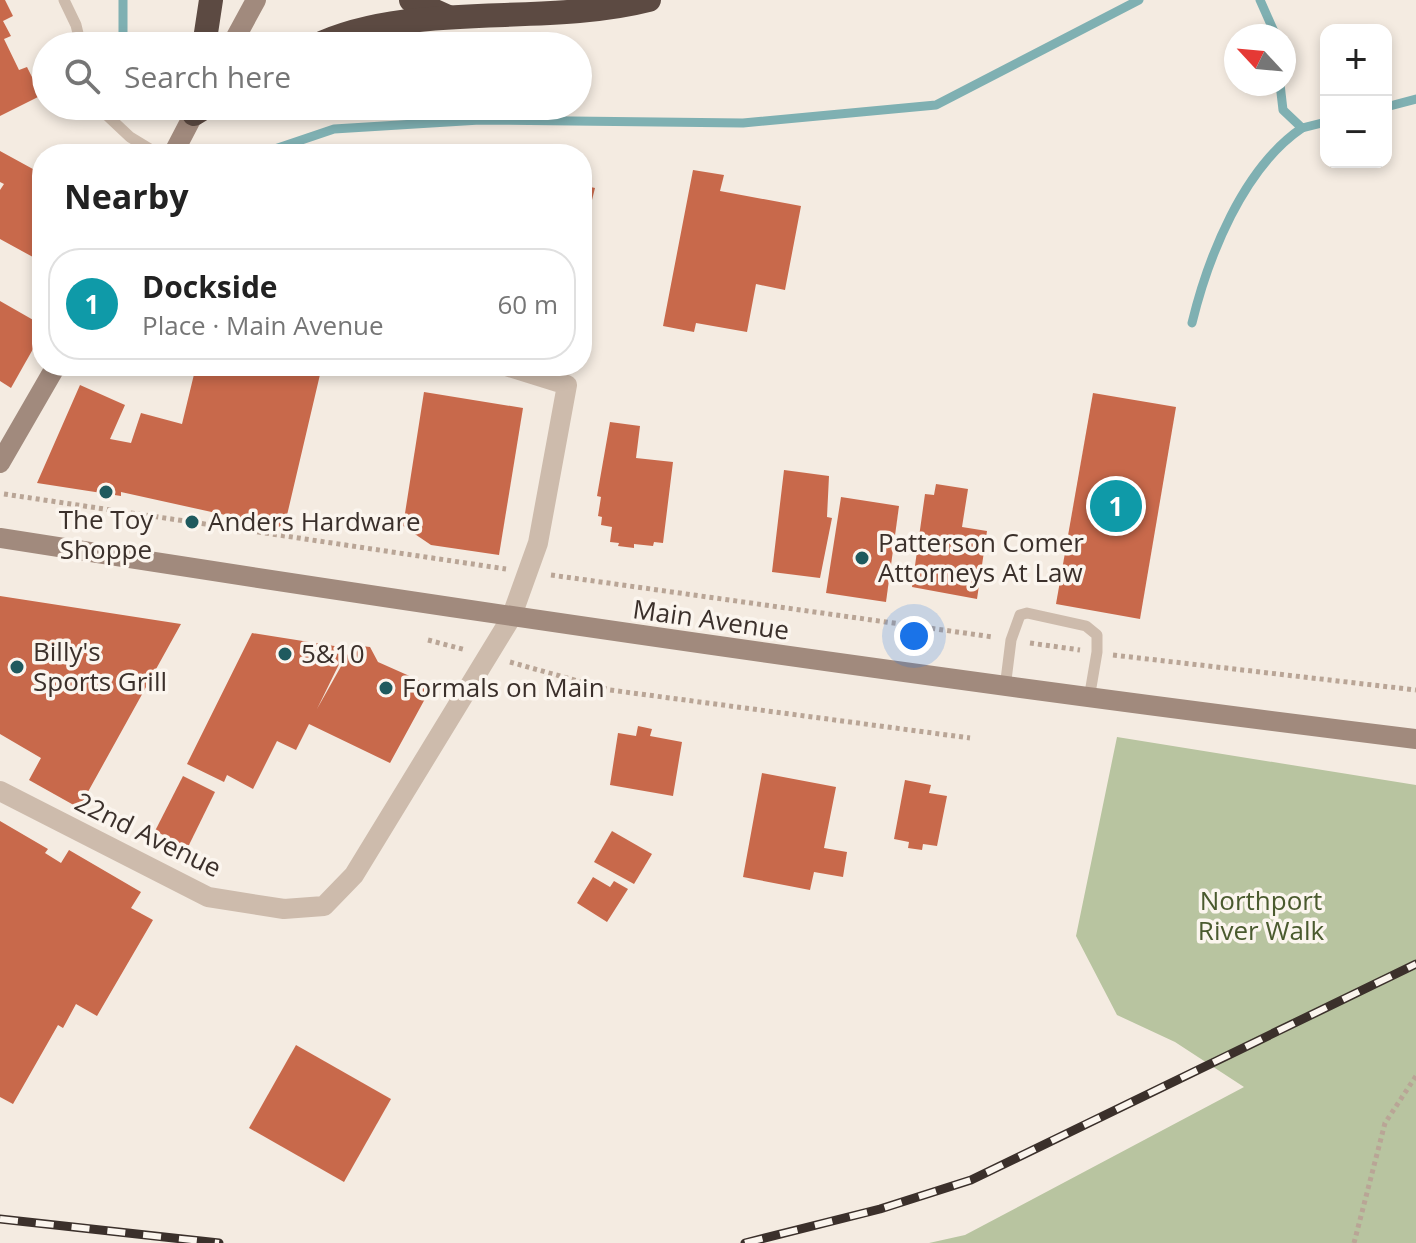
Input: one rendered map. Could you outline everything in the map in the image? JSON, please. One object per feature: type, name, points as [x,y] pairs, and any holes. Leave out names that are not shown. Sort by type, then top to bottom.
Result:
[{"type":"highway","points":[[206,32],[211,0]]},
{"type":"highway","points":[[411,0],[450,18]]},
{"type":"highway","points":[[349,32],[450,18],[607,11],[649,0]]},
{"type":"main road","points":[[239,32],[256,0]]},
{"type":"main road","points":[[178,144],[191,120]]},
{"type":"main road","points":[[0,463],[50,376]]},
{"type":"main road","name":"Main Avenue","points":[[0,538],[511,618],[1005,688],[1416,739]]},
{"type":"street","name":"22nd Avenue","points":[[0,791],[208,897],[279,908],[324,906],[354,875],[511,618],[538,543],[567,385],[538,376]]},
{"type":"lane","points":[[64,0],[78,32]]},
{"type":"lane","points":[[112,120],[142,144]]},
{"type":"lane","points":[[1005,688],[1011,640],[1020,615],[1027,613],[1086,626],[1097,635],[1088,699]]},
{"type":"path","points":[[4,494],[1160,663],[1416,690]]},
{"type":"path","points":[[428,640],[610,690],[970,738]]},
{"type":"path","points":[[1354,1243],[1385,1123],[1416,1076]]},
{"type":"green space","name":"Northport River Walk","points":[[1117,737],[1416,785],[1416,1243],[929,1243],[965,1235],[1244,1087],[1175,1042],[1117,1015],[1076,936]]},
{"type":"building","points":[[0,0],[5,0],[13,16],[3,21],[11,36],[4,39],[19,70],[27,67],[32,77],[32,100],[0,116]]},
{"type":"building","points":[[0,151],[32,169],[32,257],[0,239],[0,190],[4,184],[0,182]]},
{"type":"building","points":[[693,170],[724,175],[720,191],[801,206],[785,290],[756,284],[747,332],[696,323],[694,332],[663,326]]},
{"type":"building","points":[[0,301],[32,319],[32,351],[11,388],[0,381]]},
{"type":"building","points":[[194,376],[320,376],[284,528],[121,492],[121,496],[37,483],[80,385],[125,405],[110,439],[131,443],[141,413],[182,424]]},
{"type":"building","points":[[424,392],[523,408],[499,555],[431,545],[403,526]]},
{"type":"building","points":[[1093,393],[1176,407],[1140,619],[1056,604]]},
{"type":"building","points":[[610,422],[640,426],[636,458],[673,462],[663,543],[654,542],[653,546],[634,544],[634,548],[618,546],[619,543],[610,542],[612,527],[601,525],[602,517],[598,516],[601,497],[597,496]]},
{"type":"building","points":[[784,470],[829,476],[827,517],[832,518],[820,578],[772,572]]},
{"type":"building","points":[[936,484],[968,489],[962,527],[987,531],[977,599],[912,587],[925,494],[934,495]]},
{"type":"building","name":"Patterson Comer Attorneys At Law","points":[[841,497],[899,506],[886,602],[826,593]]},
{"type":"building","points":[[0,596],[181,624],[79,808],[29,780],[41,758],[0,734]]},
{"type":"building","points":[[252,633],[347,648],[317,709],[353,645],[370,647],[378,662],[432,686],[390,763],[309,724],[296,750],[277,741],[253,789],[227,775],[224,782],[187,764]]},
{"type":"building","points":[[638,726],[652,729],[650,736],[682,742],[673,796],[610,785],[618,733],[636,736]]},
{"type":"building","points":[[762,773],[836,787],[824,848],[847,852],[843,877],[814,872],[810,890],[743,877]]},
{"type":"building","points":[[183,776],[215,792],[188,847],[155,831]]},
{"type":"building","points":[[905,780],[931,785],[929,793],[947,796],[937,846],[923,844],[922,850],[908,848],[909,842],[894,839]]},
{"type":"building","points":[[0,821],[48,849],[45,853],[61,863],[69,850],[141,892],[131,908],[153,920],[97,1016],[76,1004],[63,1028],[58,1025],[13,1104],[0,1097]]},
{"type":"building","points":[[612,831],[652,854],[634,884],[594,862]]},
{"type":"building","points":[[593,877],[610,887],[614,881],[628,889],[607,922],[577,903]]},
{"type":"building","points":[[296,1045],[391,1099],[344,1182],[249,1128]]},
{"type":"waterway","points":[[123,0],[123,32]]},
{"type":"waterway","points":[[480,120],[743,123],[936,105],[1139,0]]},
{"type":"waterway","points":[[1260,0],[1271,24]]},
{"type":"waterway","points":[[1281,96],[1283,110],[1302,128],[1320,124]]},
{"type":"waterway","points":[[1392,105],[1416,99]]},
{"type":"waterway","points":[[290,144],[334,129],[480,120]]},
{"type":"waterway","points":[[1192,323],[1218,243],[1245,190],[1281,145],[1302,128]]},
{"type":"railway","points":[[745,1243],[880,1209],[971,1180],[1416,964]]},
{"type":"railway","points":[[0,1219],[219,1243]]},
{"type":"place","name":"The Toy Shoppe","points":[[106,492]]},
{"type":"place","name":"Dockside","points":[[1116,506]]},
{"type":"place","name":"Anders Hardware","points":[[192,522]]},
{"type":"place","name":"Patterson Comer Attorneys At Law","points":[[862,558]]},
{"type":"place","name":"5&10","points":[[285,654]]},
{"type":"place","name":"Billy's Sports Grill","points":[[17,667]]},
{"type":"place","name":"Formals on Main","points":[[386,688]]}]
